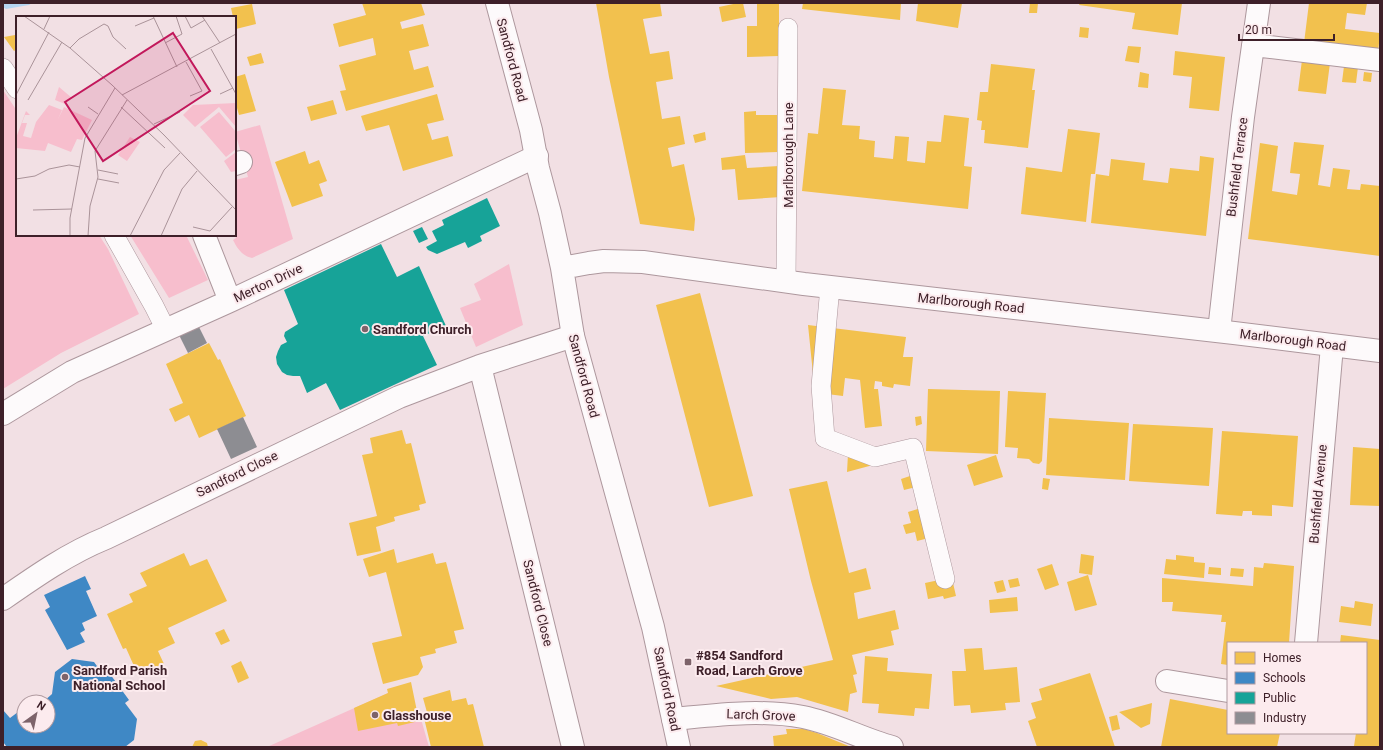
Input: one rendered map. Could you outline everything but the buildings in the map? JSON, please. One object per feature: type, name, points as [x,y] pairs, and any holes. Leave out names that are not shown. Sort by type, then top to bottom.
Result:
[{"type":"street","name":"Sandford Road","points":[[497,3],[530,124],[562,268],[573,336],[653,627],[679,747]]},
{"type":"street","name":"Bushfield Terrace","points":[[1219,331],[1242,116],[1252,45],[1260,3]]},
{"type":"street","points":[[1252,45],[1380,60]]},
{"type":"street","name":"Merton Drive","points":[[3,414],[72,372],[230,301],[537,156]]},
{"type":"street","points":[[204,236],[230,301]]},
{"type":"street","name":"Marlborough Road","points":[[562,268],[589,263],[643,262],[786,282],[1219,331],[1380,351]]},
{"type":"street","name":"Sandford Close","points":[[3,599],[39,573],[87,546],[399,397],[480,366],[573,336]]},
{"type":"street","name":"Bushfield Avenue","points":[[1306,642],[1332,346]]},
{"type":"street","name":"Sandford Close","points":[[480,366],[573,747]]},
{"type":"street","points":[[1167,681],[1227,691]]},
{"type":"street","name":"Larch Grove","points":[[673,719],[719,714],[776,713],[804,717],[830,724],[892,747]]},
{"type":"lane","name":"Marlborough Lane","points":[[786,282],[788,28]]},
{"type":"lane","points":[[3,68],[16,88]]},
{"type":"lane","points":[[115,236],[166,330]]},
{"type":"lane","points":[[830,287],[821,386],[825,438],[875,457],[913,448],[945,579]]},
{"type":"shaded area","points":[[3,90],[16,110],[16,236],[100,236],[108,249],[139,314],[61,353],[3,389]]},
{"type":"shaded area","points":[[260,125],[293,239],[252,258],[243,254],[233,240],[236,238],[236,180],[248,177],[236,132]]},
{"type":"shaded area","points":[[131,236],[186,236],[208,280],[169,298]]},
{"type":"shaded area","points":[[509,264],[523,325],[476,347],[460,308],[481,300],[474,284]]},
{"type":"shaded area","points":[[388,693],[398,725],[421,719],[429,747],[267,747]]},
{"type":"water","points":[[3,3],[32,3],[29,5],[6,9],[3,7]]},
{"type":"place","name":"Sandford Church","points":[[365,329]]},
{"type":"place","name":"#854 Sandford Road, Larch Grove","points":[[688,662]]},
{"type":"place","name":"Sandford Parish National School","points":[[65,677]]},
{"type":"place","name":"Glasshouse","points":[[375,715]]}]
